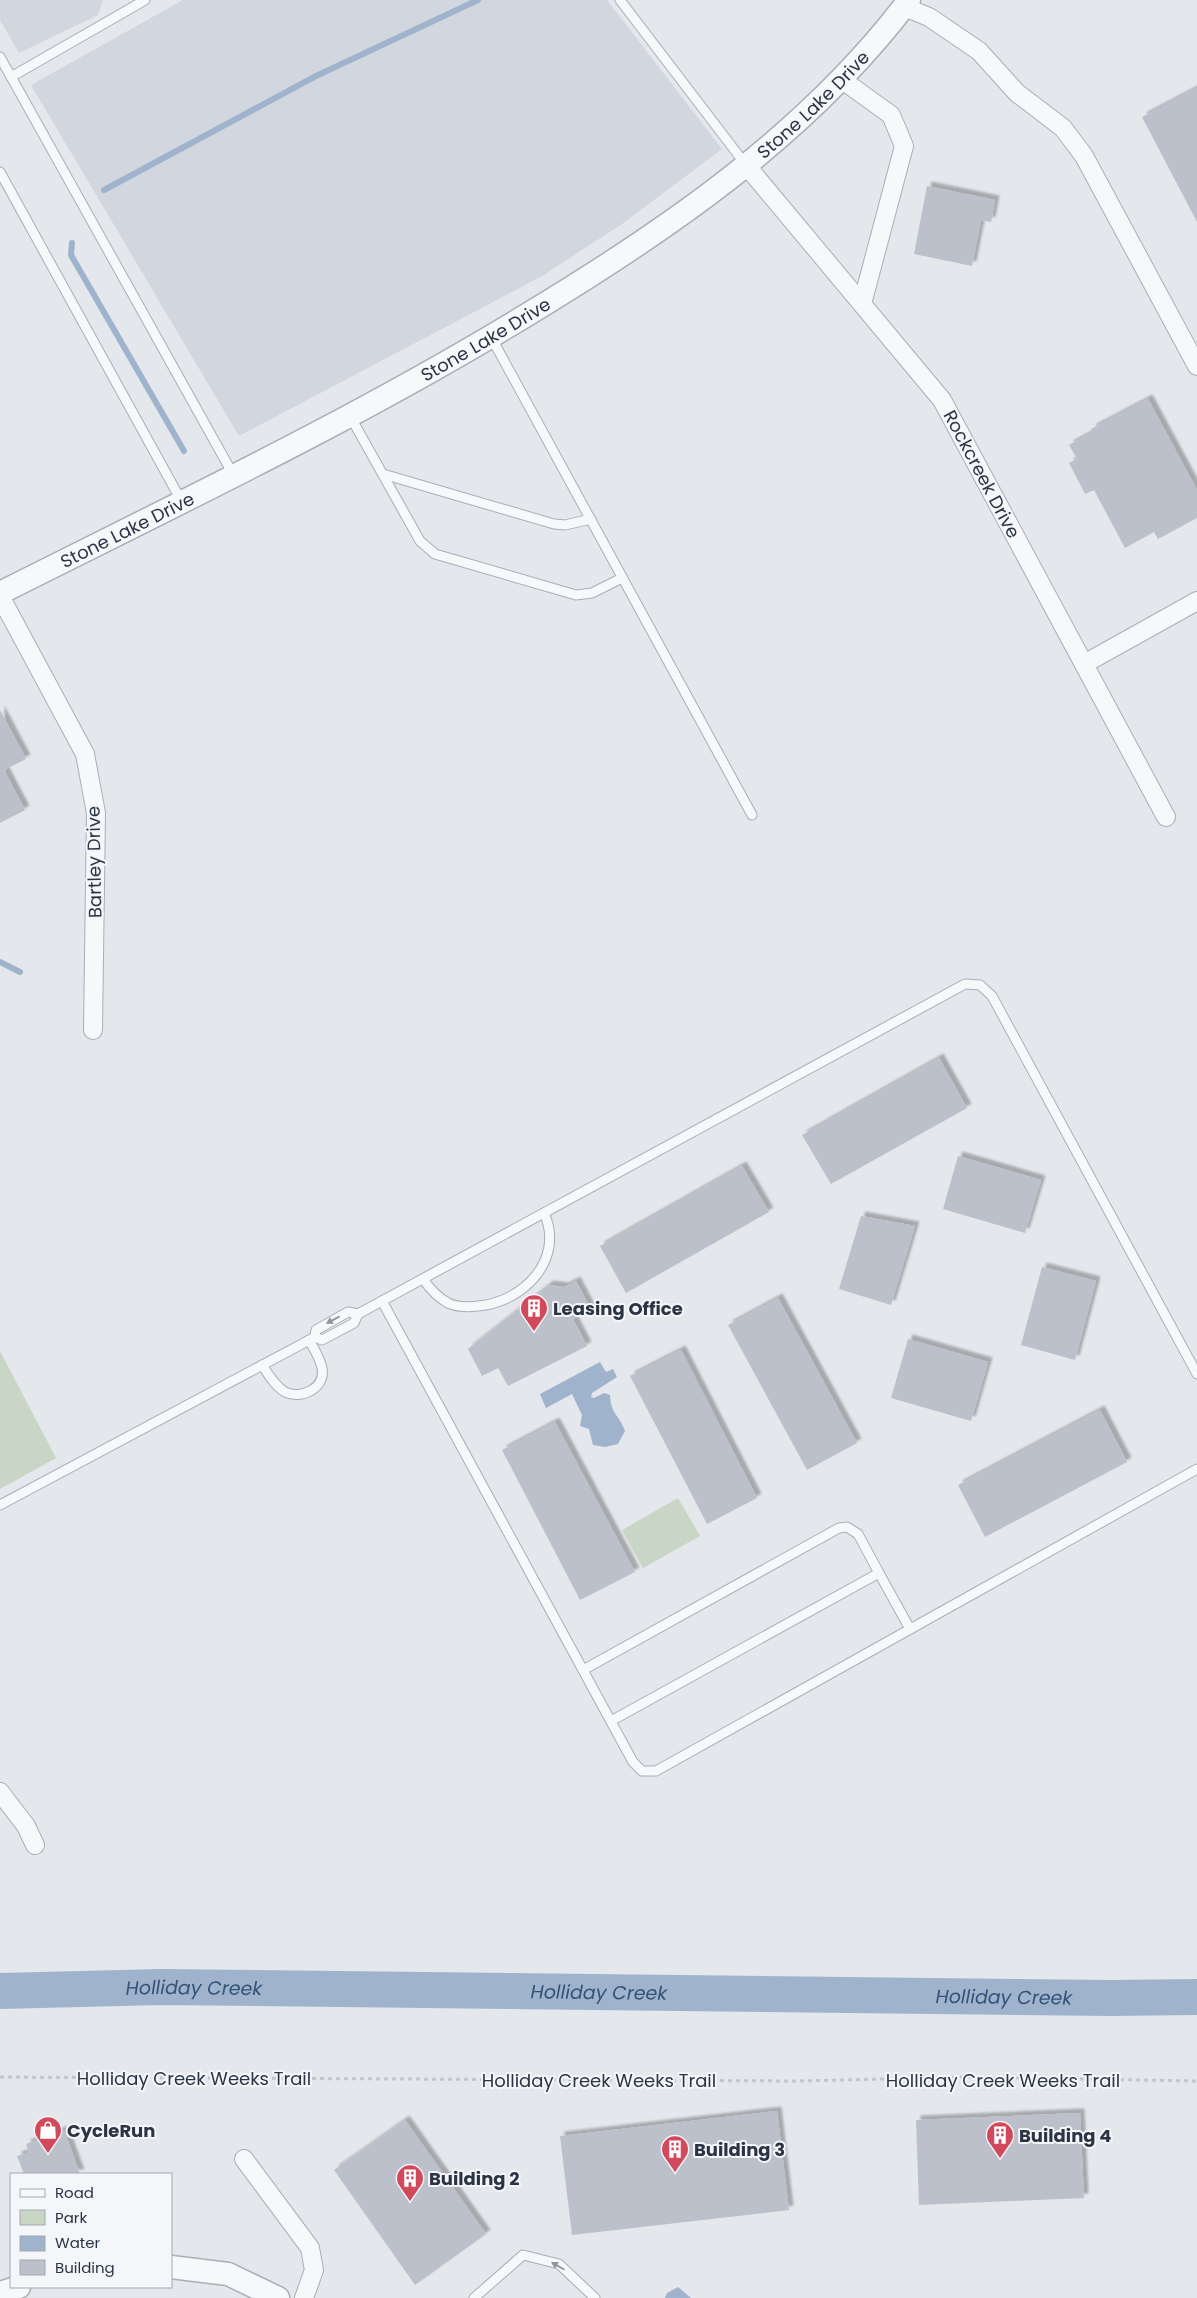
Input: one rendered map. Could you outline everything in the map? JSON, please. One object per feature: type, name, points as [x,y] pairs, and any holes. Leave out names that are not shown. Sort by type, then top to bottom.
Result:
[{"type":"street","name":"Stone Lake Drive","points":[[0,594],[234,476],[446,364],[598,272],[695,206],[746,165],[840,78],[906,3]]},
{"type":"street","points":[[906,3],[979,51],[1017,93],[1064,128],[1084,156],[1197,366]]},
{"type":"street","points":[[840,78],[891,115],[904,146],[862,304]]},
{"type":"street","name":"Rockcreek Drive","points":[[746,165],[942,400],[1166,817]]},
{"type":"street","name":"Bartley Drive","points":[[0,594],[85,754],[96,813],[93,1030]]},
{"type":"street","points":[[1084,664],[1197,601]]},
{"type":"street","points":[[0,1792],[26,1826],[35,1845]]},
{"type":"street","points":[[244,2159],[310,2248],[314,2270],[304,2298]]},
{"type":"street","points":[[172,2267],[228,2274],[278,2298]]},
{"type":"street","points":[[0,2293],[15,2288]]},
{"type":"lane","points":[[11,77],[146,0]]},
{"type":"lane","points":[[620,0],[746,165]]},
{"type":"lane","points":[[0,57],[234,476]]},
{"type":"lane","points":[[0,172],[182,502]]},
{"type":"lane","points":[[491,337],[752,815]]},
{"type":"lane","points":[[350,415],[420,541],[435,554],[576,595],[592,593],[622,578]]},
{"type":"lane","points":[[383,474],[554,524],[565,525],[591,520]]},
{"type":"lane","points":[[0,1505],[312,1338],[316,1330],[348,1312],[358,1314],[424,1279],[965,984],[980,985],[992,996],[1197,1374]]},
{"type":"lane","points":[[424,1279],[433,1293],[449,1304],[469,1307],[490,1305],[509,1299],[524,1289],[536,1276],[551,1244],[551,1227],[544,1213]]},
{"type":"lane","points":[[382,1301],[633,1762],[642,1771],[656,1771],[1197,1469]]},
{"type":"lane","points":[[262,1365],[274,1382],[285,1392],[299,1395],[310,1392],[319,1383],[322,1370],[312,1338]]},
{"type":"lane","points":[[583,1670],[839,1528],[848,1527],[858,1534],[910,1629]]},
{"type":"lane","points":[[611,1721],[879,1572]]},
{"type":"lane","points":[[474,2298],[523,2255],[559,2264],[595,2298]]},
{"type":"path","name":"Holliday Creek Weeks Trail","points":[[0,2077],[798,2081],[968,2077],[1197,2081]]},
{"type":"shaded area","points":[[0,0],[103,0],[98,15],[19,53],[0,20]]},
{"type":"shaded area","points":[[183,0],[607,0],[722,149],[622,224],[542,276],[239,436],[31,85]]},
{"type":"green space","points":[[0,1351],[56,1458],[0,1489]]},
{"type":"green space","points":[[678,1498],[700,1536],[643,1568],[622,1530]]},
{"type":"water","points":[[600,1362],[606,1372],[613,1369],[617,1377],[592,1393],[591,1397],[594,1398],[604,1393],[610,1395],[612,1407],[625,1431],[618,1444],[605,1447],[593,1445],[589,1429],[580,1426],[582,1415],[572,1394],[546,1408],[540,1394]]},
{"type":"water","points":[[678,2287],[691,2298],[665,2298],[667,2293]]},
{"type":"building","points":[[1197,88],[1197,222],[1142,117]]},
{"type":"building","points":[[927,186],[995,200],[991,222],[981,220],[972,266],[914,254]]},
{"type":"building","points":[[1148,399],[1197,490],[1197,518],[1158,539],[1154,532],[1125,548],[1094,490],[1085,494],[1069,463],[1077,459],[1069,445],[1093,432],[1091,429]]},
{"type":"building","points":[[0,710],[26,759],[4,770],[25,810],[0,823]]},
{"type":"building","points":[[939,1058],[967,1108],[831,1184],[802,1135]]},
{"type":"building","points":[[958,1156],[1041,1180],[1025,1233],[943,1209]]},
{"type":"building","points":[[742,1166],[769,1212],[626,1293],[600,1246]]},
{"type":"building","points":[[861,1216],[915,1226],[891,1305],[839,1289]]},
{"type":"building","points":[[1042,1267],[1096,1281],[1075,1360],[1021,1345]]},
{"type":"building","name":"Leasing Office","points":[[576,1281],[591,1310],[573,1319],[587,1346],[508,1386],[498,1368],[482,1376],[468,1349],[549,1285],[564,1287]]},
{"type":"building","points":[[778,1298],[857,1443],[807,1470],[728,1325]]},
{"type":"building","points":[[908,1339],[988,1362],[971,1421],[891,1398]]},
{"type":"building","points":[[681,1350],[757,1498],[707,1524],[630,1376]]},
{"type":"building","points":[[1100,1410],[1127,1462],[985,1537],[958,1485]]},
{"type":"building","points":[[555,1422],[635,1572],[580,1600],[502,1450]]},
{"type":"building","name":"Building 3","points":[[777,2111],[789,2210],[572,2235],[560,2136]]},
{"type":"building","name":"Building 4","points":[[1080,2113],[1084,2198],[919,2205],[916,2120]]},
{"type":"building","name":"Building 2","points":[[405,2120],[486,2234],[415,2285],[334,2170]]},
{"type":"building","name":"CycleRun","points":[[64,2130],[80,2173],[24,2173],[17,2156],[29,2152],[26,2144]]},
{"type":"waterway","points":[[104,190],[316,76],[478,0]]},
{"type":"waterway","points":[[72,243],[71,255],[184,451]]},
{"type":"waterway","points":[[0,962],[20,972]]},
{"type":"waterway","name":"Holliday Creek","points":[[0,1991],[161,1987],[1111,1998],[1197,1997]]},
{"type":"place","name":"Leasing Office","points":[[534,1332]]},
{"type":"place","name":"CycleRun","points":[[48,2154]]},
{"type":"place","name":"Building 4","points":[[1000,2159]]},
{"type":"place","name":"Building 3","points":[[675,2173]]},
{"type":"place","name":"Building 2","points":[[410,2202]]}]
